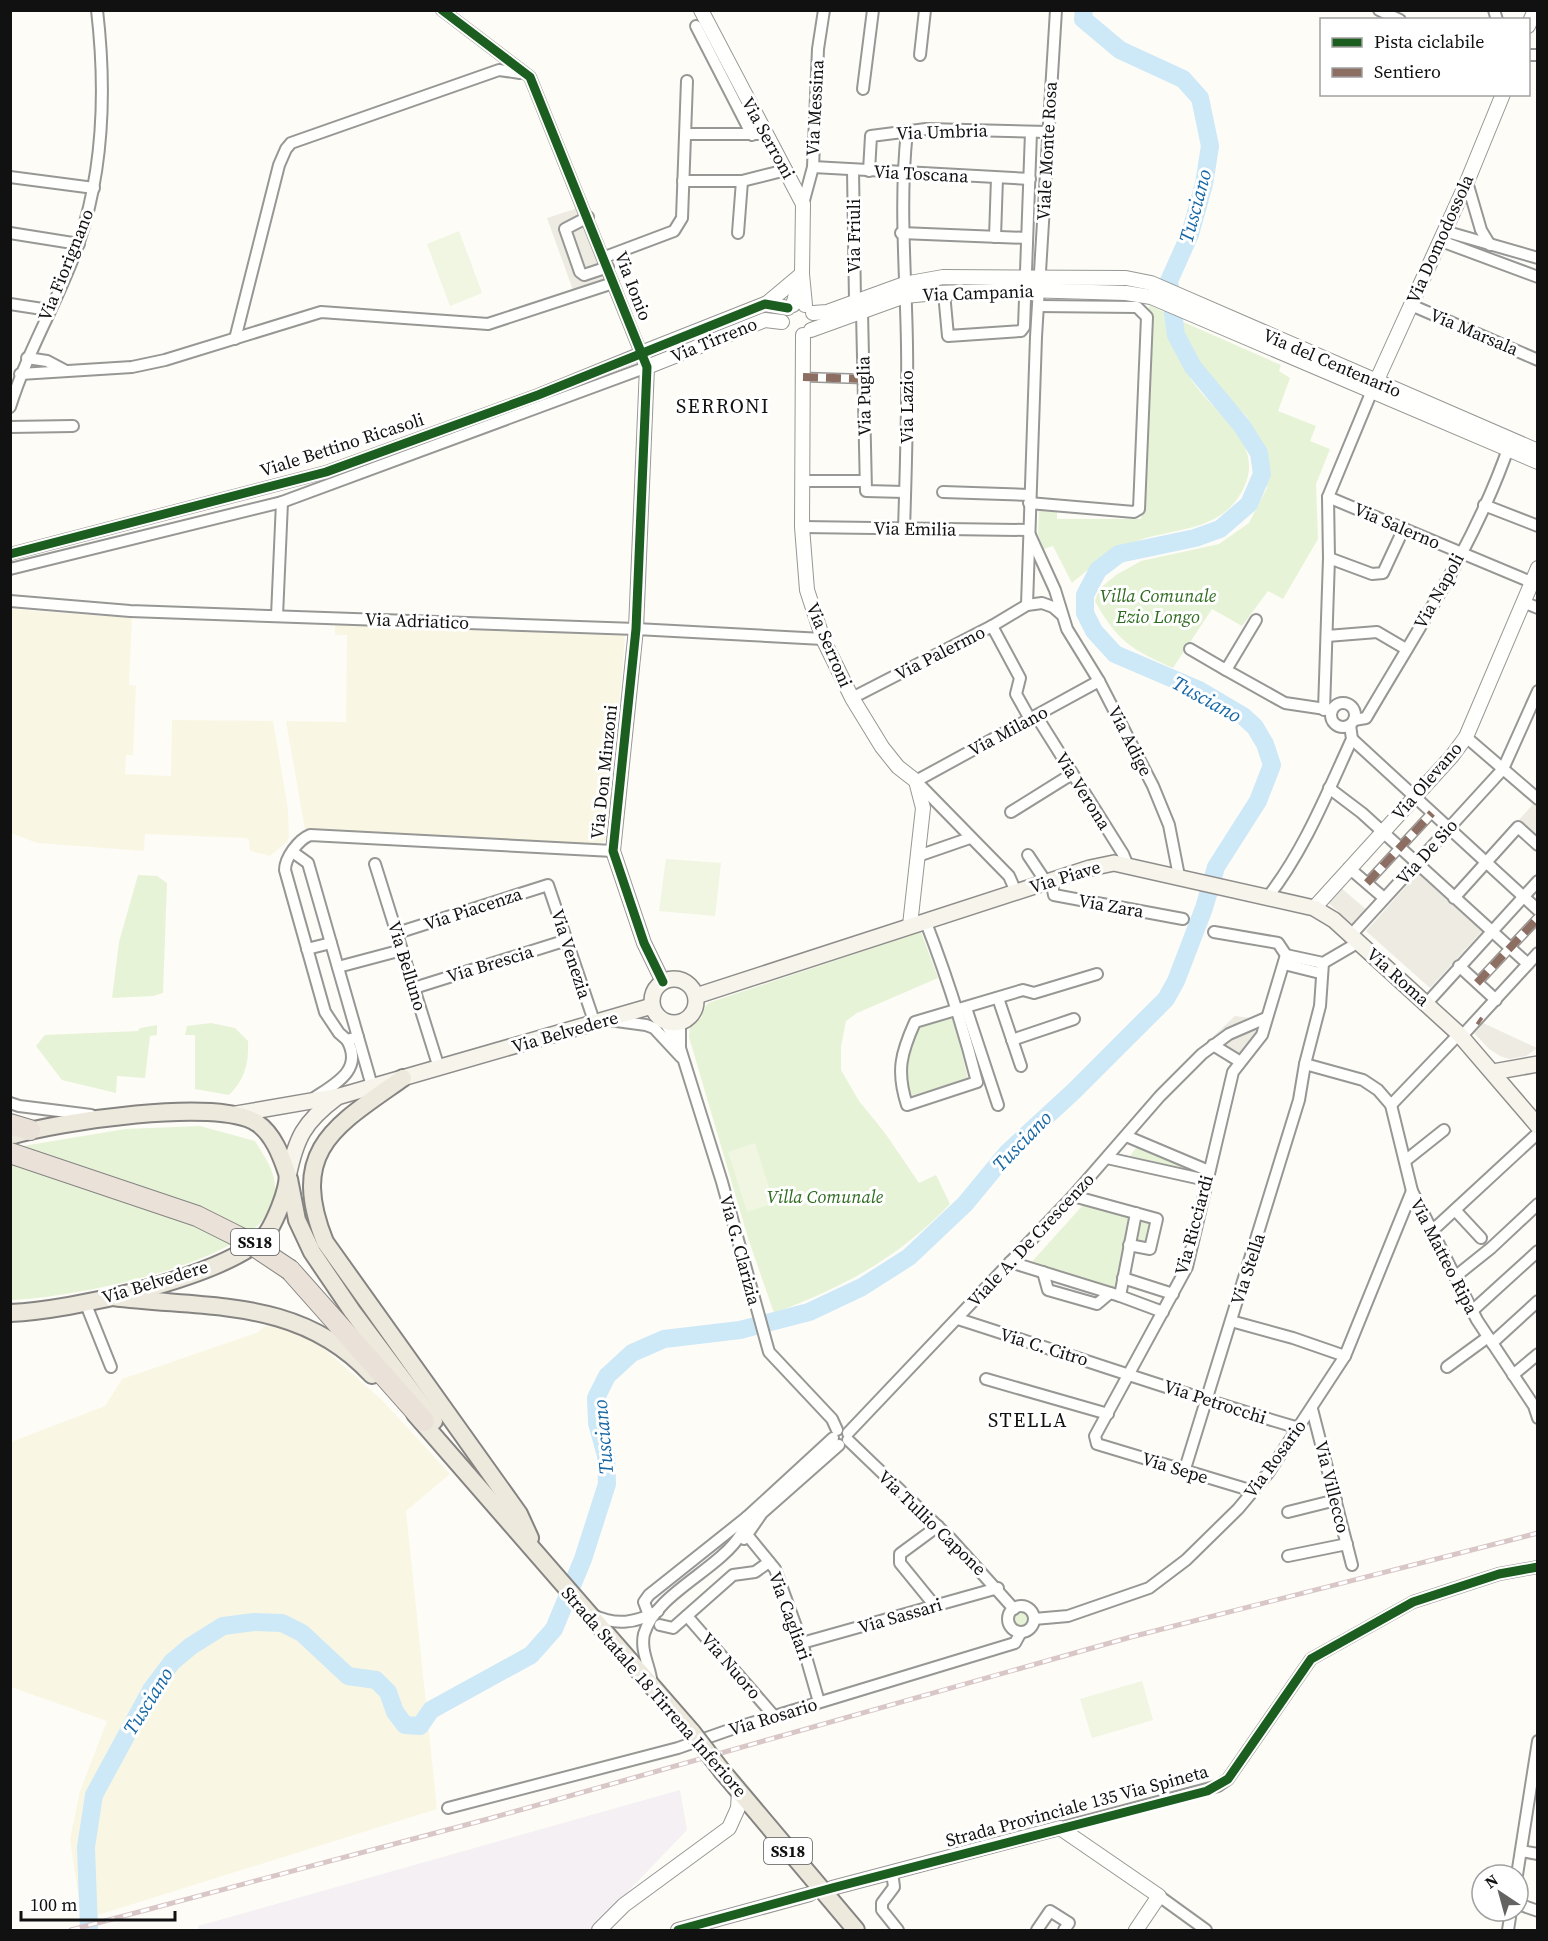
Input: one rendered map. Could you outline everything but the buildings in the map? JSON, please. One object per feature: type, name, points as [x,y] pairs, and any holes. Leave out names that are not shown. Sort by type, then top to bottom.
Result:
[{"type":"highway","points":[[10,1124],[30,1130]]},
{"type":"highway","points":[[10,1153],[197,1216],[245,1240],[290,1270],[424,1421]]},
{"type":"main road","name":"Via Piave","points":[[910,925],[1105,864],[1128,866],[1221,888]]},
{"type":"main road","name":"Via Roma","points":[[1221,888],[1314,908],[1334,920],[1352,942],[1427,1003],[1460,1035],[1538,1126]]},
{"type":"main road","points":[[696,996],[910,925]]},
{"type":"main road","points":[[670,979],[683,981],[696,996],[694,1011],[680,1023],[664,1021],[652,1005],[654,992],[663,981],[670,979]]},
{"type":"main road","name":"Via Belvedere","points":[[10,1136],[30,1130],[106,1117],[197,1112],[236,1114],[340,1096],[602,1022],[652,1005]]},
{"type":"main road","points":[[1493,1072],[1538,1064]]},
{"type":"main road","points":[[403,1078],[347,1118],[325,1140],[315,1159],[314,1214],[325,1242],[519,1514],[541,1560]]},
{"type":"main road","name":"Via Belvedere","points":[[10,1312],[113,1297],[199,1270],[224,1260],[263,1238],[277,1216],[293,1151],[302,1130],[315,1114],[340,1096]]},
{"type":"main road","name":"Via Belvedere","points":[[236,1114],[257,1123],[270,1136],[281,1154],[288,1177]]},
{"type":"main road","name":"Strada Statale 18 Tirrena Inferiore","points":[[288,1177],[297,1220],[312,1252],[352,1311],[432,1417],[451,1454]]},
{"type":"main road","name":"Strada Statale 18 Tirrena Inferiore","points":[[113,1297],[246,1308],[282,1317],[329,1339],[360,1362],[387,1391],[424,1421],[581,1607],[692,1732],[856,1930]]},
{"type":"street","name":"Via Fiorignano","points":[[10,407],[26,359],[79,244],[94,188],[104,64],[97,10]]},
{"type":"street","name":"Via Ionio","points":[[442,10],[530,77],[647,367],[636,628]]},
{"type":"street","name":"Via Serroni","points":[[701,10],[759,134],[786,170],[803,204],[800,308],[814,323],[807,333],[803,377],[802,528],[807,590],[823,639],[852,698],[882,747],[898,766],[916,780],[1009,876],[1016,892]]},
{"type":"street","name":"Via Messina","points":[[803,204],[813,167],[818,48],[824,10]]},
{"type":"street","points":[[862,89],[873,10]]},
{"type":"street","points":[[920,55],[925,10]]},
{"type":"street","name":"Viale Monte Rosa","points":[[1039,285],[1056,10]]},
{"type":"street","points":[[1379,10],[1396,18]]},
{"type":"street","points":[[696,26],[759,134]]},
{"type":"street","points":[[235,339],[279,165],[291,143],[499,70],[522,73]]},
{"type":"street","points":[[588,217],[564,229],[580,272],[584,275],[606,262],[674,231],[682,218],[687,81]]},
{"type":"street","name":"Via Domodossola","points":[[1328,710],[1328,497],[1374,386],[1467,182],[1502,96]]},
{"type":"street","name":"Via Umbria","points":[[869,171],[871,136],[926,129],[1048,132]]},
{"type":"street","name":"Via Lazio","points":[[904,529],[907,419],[901,233],[902,172],[907,131]]},
{"type":"street","points":[[944,292],[948,336],[1021,331],[1024,327],[1031,132]]},
{"type":"street","points":[[686,134],[759,134]]},
{"type":"street","name":"Via Toscana","points":[[813,167],[1030,180]]},
{"type":"street","points":[[683,181],[742,181],[786,170]]},
{"type":"street","name":"Via Friuli","points":[[854,170],[858,307]]},
{"type":"street","points":[[10,177],[94,188]]},
{"type":"street","points":[[995,237],[997,178]]},
{"type":"street","points":[[738,232],[742,181]]},
{"type":"street","points":[[1467,182],[1481,231],[1490,244]]},
{"type":"street","points":[[10,233],[79,244]]},
{"type":"street","points":[[901,233],[1027,238]]},
{"type":"street","points":[[1443,236],[1490,244],[1538,258]]},
{"type":"street","points":[[1443,236],[1538,277]]},
{"type":"street","points":[[766,304],[802,274]]},
{"type":"street","name":"Via Campania","points":[[807,333],[858,307],[943,277],[1126,293],[1151,290]]},
{"type":"street","name":"Via Campania","points":[[1039,285],[1126,278]]},
{"type":"street","name":"Via del Centenario","points":[[1126,278],[1189,308],[1510,444],[1538,451]]},
{"type":"street","points":[[20,374],[132,367],[235,339],[321,312],[488,324],[613,284]]},
{"type":"street","name":"Via Campania","points":[[904,290],[944,292],[1025,284]]},
{"type":"street","name":"Via Adige","points":[[1027,605],[1029,499],[1039,285]]},
{"type":"street","points":[[10,304],[49,310]]},
{"type":"street","name":"Via Tirreno","points":[[641,353],[766,304],[800,308]]},
{"type":"street","name":"Via Marsala","points":[[1411,304],[1538,360]]},
{"type":"street","points":[[943,492],[1029,499],[1123,511],[1139,509],[1147,317],[1137,307],[1038,306]]},
{"type":"street","name":"Via Campania","points":[[800,308],[826,312],[858,307]]},
{"type":"street","name":"Via Puglia","points":[[858,307],[864,379],[865,481]]},
{"type":"street","points":[[800,308],[782,322],[788,332],[807,333]]},
{"type":"street","name":"Via Tirreno","points":[[647,367],[765,320],[782,322]]},
{"type":"street","points":[[35,341],[47,361]]},
{"type":"street","name":"Viale Bettino Ricasoli","points":[[10,554],[326,471],[538,395],[641,353]]},
{"type":"street","points":[[26,359],[47,361],[65,371]]},
{"type":"street","points":[[26,359],[41,372]]},
{"type":"street","name":"Viale Bettino Ricasoli","points":[[10,569],[282,502],[647,367]]},
{"type":"street","points":[[803,377],[864,379]]},
{"type":"street","points":[[10,427],[73,426]]},
{"type":"street","name":"Via del Centenario","points":[[1510,444],[1538,462]]},
{"type":"street","name":"Via Napoli","points":[[1352,722],[1366,718],[1406,649],[1460,553],[1484,505],[1510,444]]},
{"type":"street","points":[[802,481],[865,481],[866,490],[905,492]]},
{"type":"street","name":"Via Salerno","points":[[1328,497],[1532,582]]},
{"type":"street","points":[[277,616],[282,502]]},
{"type":"street","points":[[1484,505],[1538,526]]},
{"type":"street","name":"Via Emilia","points":[[802,528],[1028,530]]},
{"type":"street","points":[[1329,558],[1372,574],[1383,573],[1404,528]]},
{"type":"street","name":"Via Adige","points":[[1028,530],[1055,590],[1061,614],[1099,681],[1153,786],[1169,825],[1184,878]]},
{"type":"street","name":"Via Olevano","points":[[1314,908],[1466,737],[1538,568]]},
{"type":"street","name":"Via Adriatico","points":[[10,601],[130,611],[636,628],[823,639]]},
{"type":"street","points":[[1523,602],[1538,608]]},
{"type":"street","points":[[1027,605],[1042,603],[1053,607],[1061,614]]},
{"type":"street","name":"Via Palermo","points":[[852,698],[992,626],[1027,605]]},
{"type":"street","points":[[1226,670],[1256,620]]},
{"type":"street","name":"Via Verona","points":[[992,626],[1020,678],[1016,694],[1031,719],[1072,774],[1123,854],[1128,866]]},
{"type":"street","name":"Via Don Minzoni","points":[[636,628],[613,851],[644,943],[663,981]]},
{"type":"street","points":[[1328,636],[1377,632],[1406,649]]},
{"type":"street","points":[[1190,649],[1285,703],[1328,710],[1336,704],[1348,704],[1355,712],[1352,722],[1352,740],[1280,881],[1267,898]]},
{"type":"street","name":"Via Milano","points":[[916,780],[1099,681]]},
{"type":"street","name":"Via De Sio","points":[[1322,968],[1352,942],[1384,898],[1503,769],[1538,691]]},
{"type":"street","points":[[1328,710],[1335,724],[1343,727],[1352,722]]},
{"type":"street","points":[[1466,737],[1538,799]]},
{"type":"street","points":[[1352,740],[1485,864],[1538,910]]},
{"type":"street","points":[[1011,812],[1072,774]]},
{"type":"street","points":[[910,925],[923,808],[916,780]]},
{"type":"street","points":[[1329,788],[1416,864]]},
{"type":"street","points":[[1367,883],[1432,813]]},
{"type":"street","points":[[1454,898],[1518,827],[1538,845]]},
{"type":"street","points":[[1382,832],[1528,964]]},
{"type":"street","points":[[353,1039],[339,1033],[326,1012],[285,870],[287,858],[294,853],[299,842],[310,835],[613,851]]},
{"type":"street","points":[[918,856],[970,838]]},
{"type":"street","points":[[294,853],[308,863],[338,967],[353,1039],[372,1086]]},
{"type":"street","points":[[1028,855],[1049,881]]},
{"type":"street","name":"Via Belluno","points":[[375,864],[439,1068]]},
{"type":"street","points":[[1349,868],[1384,898]]},
{"type":"street","points":[[1427,1003],[1538,880]]},
{"type":"street","name":"Via Zara","points":[[1049,881],[1054,895],[1183,919]]},
{"type":"street","name":"Via Piacenza","points":[[397,933],[548,885]]},
{"type":"street","name":"Via Venezia","points":[[548,885],[567,940],[602,1022]]},
{"type":"street","points":[[1477,983],[1538,918]]},
{"type":"street","points":[[926,920],[998,1105]]},
{"type":"street","points":[[1213,1045],[1239,1061],[1262,1035],[1283,964],[1278,943],[1214,932]]},
{"type":"street","name":"Via Brescia","points":[[414,988],[567,940]]},
{"type":"street","points":[[307,949],[331,943]]},
{"type":"street","points":[[338,967],[402,950]]},
{"type":"street","points":[[1305,1064],[1363,1080],[1378,1090],[1391,1105],[1460,1035],[1479,1021],[1538,953]]},
{"type":"street","points":[[1283,964],[1322,968]]},
{"type":"street","points":[[1459,966],[1496,1000]]},
{"type":"street","name":"Via Stella","points":[[1184,1472],[1204,1401],[1299,1100],[1305,1064],[1320,1006],[1322,968]]},
{"type":"street","points":[[962,1009],[977,1082],[907,1105],[900,1083],[900,1061],[915,1022],[1023,990],[1034,993],[1097,974]]},
{"type":"street","points":[[998,998],[1021,1066]]},
{"type":"street","name":"Viale A. De Crescenzo","points":[[652,1686],[644,1651],[645,1634],[653,1610],[748,1536],[762,1513],[958,1320],[1073,1196],[1160,1096],[1213,1045],[1229,1034],[1266,1018]]},
{"type":"street","points":[[1012,1040],[1074,1019]]},
{"type":"street","name":"Via G. Clarizia","points":[[664,1021],[681,1048]]},
{"type":"street","points":[[602,1022],[646,1024],[654,1028],[684,1060]]},
{"type":"street","name":"Via G. Clarizia","points":[[680,1023],[684,1060],[722,1182],[769,1352],[832,1419],[841,1437]]},
{"type":"street","points":[[308,1102],[338,1083],[348,1073],[352,1063],[353,1039]]},
{"type":"street","name":"Via Ricciardi","points":[[1097,1443],[1095,1436],[1131,1374],[1187,1267],[1233,1072],[1239,1061]]},
{"type":"street","points":[[10,1103],[106,1117]]},
{"type":"street","name":"Via Matteo Ripa","points":[[1391,1105],[1412,1191],[1472,1311],[1536,1405],[1538,1418]]},
{"type":"street","points":[[1405,1161],[1444,1130]]},
{"type":"street","points":[[1433,1230],[1538,1133]]},
{"type":"street","points":[[1126,1136],[1208,1176]]},
{"type":"street","points":[[1107,1158],[1208,1176]]},
{"type":"street","name":"Via Rosario","points":[[1034,1619],[1068,1616],[1149,1588],[1186,1560],[1253,1491],[1312,1409],[1345,1356],[1412,1191]]},
{"type":"street","points":[[1073,1196],[1157,1219],[1150,1249],[1129,1245]]},
{"type":"street","points":[[1456,1276],[1489,1250],[1538,1204]]},
{"type":"street","points":[[1455,1210],[1481,1238]]},
{"type":"street","points":[[1115,1294],[1123,1278],[1136,1213]]},
{"type":"street","points":[[1472,1311],[1538,1251]]},
{"type":"street","points":[[1010,1262],[1115,1294],[1163,1312]]},
{"type":"street","points":[[1123,1278],[1173,1294]]},
{"type":"street","points":[[1447,1367],[1490,1340],[1538,1301]]},
{"type":"street","points":[[85,1302],[111,1367]]},
{"type":"street","name":"Via C. Citro","points":[[958,1320],[1131,1374]]},
{"type":"street","points":[[1231,1321],[1293,1338],[1345,1356]]},
{"type":"street","points":[[1514,1375],[1538,1354]]},
{"type":"street","name":"Via Petrocchi","points":[[1131,1374],[1204,1401],[1299,1428]]},
{"type":"street","points":[[986,1379],[1108,1414]]},
{"type":"street","name":"Via Villecco","points":[[1312,1409],[1352,1565]]},
{"type":"street","name":"Viale A. De Crescenzo","points":[[653,1610],[644,1602],[650,1595],[841,1437]]},
{"type":"street","name":"Via Tullio Capone","points":[[841,1437],[938,1526],[998,1588],[1014,1609]]},
{"type":"street","name":"Via Sepe","points":[[1097,1443],[1184,1472],[1253,1491]]},
{"type":"street","points":[[1288,1512],[1336,1500]]},
{"type":"street","name":"Viale A. De Crescenzo","points":[[715,1561],[741,1534],[747,1517]]},
{"type":"street","points":[[935,1606],[900,1563],[900,1554],[938,1526]]},
{"type":"street","name":"Via Cagliari","points":[[748,1536],[775,1569],[802,1643],[819,1702]]},
{"type":"street","points":[[1288,1556],[1347,1544]]},
{"type":"street","points":[[660,1625],[673,1628],[733,1575],[755,1572],[769,1562]]},
{"type":"street","name":"Strada Provinciale 135 Via Spineta","points":[[832,1888],[1218,1786],[1228,1779],[1311,1659],[1413,1602],[1499,1574],[1538,1567]]},
{"type":"street","name":"Via Sassari","points":[[802,1643],[998,1588]]},
{"type":"street","points":[[581,1607],[605,1621],[623,1623],[638,1620],[653,1610]]},
{"type":"street","points":[[1014,1609],[1028,1609],[1034,1619],[1030,1628],[1021,1632],[1009,1624],[1009,1616],[1014,1609]]},
{"type":"street","name":"Via Nuoro","points":[[687,1616],[774,1716]]},
{"type":"street","name":"Via Rosario","points":[[448,1808],[678,1748],[819,1702],[1016,1643],[1021,1632]]},
{"type":"street","points":[[1519,1863],[1538,1741]]},
{"type":"street","points":[[599,1930],[624,1905],[729,1828],[738,1809],[739,1791]]},
{"type":"street","points":[[1060,1828],[1206,1930]]},
{"type":"street","points":[[1521,1851],[1538,1854]]},
{"type":"street","points":[[892,1872],[894,1887],[881,1908],[898,1930]]},
{"type":"street","points":[[678,1930],[810,1894]]},
{"type":"street","points":[[1136,1930],[1159,1896]]},
{"type":"street","points":[[1037,1930],[1050,1911],[1069,1923],[1064,1930]]},
{"type":"shaded area","points":[[581,207],[608,278],[573,290],[547,218]]},
{"type":"shaded area","points":[[10,609],[132,618],[129,685],[136,686],[133,755],[126,755],[125,774],[171,776],[172,720],[273,721],[288,809],[289,837],[287,842],[270,856],[250,851],[249,840],[246,838],[145,834],[144,851],[37,843],[11,833]]},
{"type":"shaded area","points":[[335,624],[625,635],[608,839],[595,846],[305,830],[286,721],[346,722],[347,635],[335,635]]},
{"type":"shaded area","points":[[1535,802],[1537,804],[1537,841],[1517,822]]},
{"type":"shaded area","points":[[1419,872],[1483,930],[1430,988],[1366,931]]},
{"type":"shaded area","points":[[1339,886],[1368,911],[1355,926],[1326,901]]},
{"type":"shaded area","points":[[1235,1016],[1272,1021],[1268,1036],[1242,1068],[1204,1045]]},
{"type":"shaded area","points":[[1481,1022],[1537,1048],[1526,1056],[1509,1059],[1500,1056],[1489,1049],[1473,1032]]},
{"type":"shaded area","points":[[270,1323],[320,1345],[383,1401],[450,1474],[406,1511],[437,1809],[82,1920],[70,1839],[80,1791],[107,1721],[11,1687],[11,1442],[105,1406],[122,1379],[256,1333]]},
{"type":"shaded area","points":[[680,1790],[687,1830],[591,1930],[199,1930],[198,1926]]},
{"type":"green space","points":[[459,231],[482,293],[450,306],[427,244]]},
{"type":"green space","points":[[1149,305],[1168,314],[1173,342],[1185,370],[1238,434],[1249,461],[1248,477],[1241,493],[1222,514],[1199,525],[1146,538],[1126,546],[1098,563],[1072,583],[1053,546],[1044,549],[1038,534],[1039,509],[1057,510],[1057,519],[1141,519]]},
{"type":"green space","name":"Villa Comunale Ezio Longo","points":[[1181,321],[1281,365],[1279,371],[1290,378],[1278,411],[1316,426],[1310,441],[1330,449],[1316,484],[1318,539],[1283,599],[1268,591],[1242,626],[1212,609],[1173,668],[1147,656],[1119,635],[1095,601],[1099,589],[1116,575],[1141,561],[1219,544],[1249,523],[1267,488],[1268,453],[1247,417],[1208,377],[1189,348]]},
{"type":"green space","points":[[666,859],[721,863],[715,916],[659,911]]},
{"type":"green space","points":[[138,875],[157,876],[167,883],[163,993],[153,996],[112,998],[119,942]]},
{"type":"green space","name":"Villa Comunale","points":[[921,932],[938,978],[857,1013],[846,1021],[841,1047],[841,1070],[859,1101],[885,1133],[919,1183],[936,1175],[950,1204],[910,1240],[869,1269],[824,1293],[774,1313],[748,1238],[689,1037],[690,1026],[702,1017],[701,1012],[708,1003]]},
{"type":"green space","points":[[953,1016],[968,1079],[910,1096],[907,1061],[917,1027]]},
{"type":"green space","points":[[211,1023],[235,1028],[248,1041],[245,1070],[239,1083],[229,1095],[195,1089],[195,1035],[185,1035],[187,1026]]},
{"type":"green space","points":[[157,1025],[157,1035],[150,1036],[145,1078],[117,1076],[116,1093],[62,1080],[36,1046],[45,1035],[138,1031],[140,1028]]},
{"type":"green space","points":[[200,1126],[255,1141],[270,1166],[275,1187],[275,1195],[264,1219],[239,1240],[204,1257],[161,1272],[74,1293],[11,1300],[11,1148],[125,1129]]},
{"type":"green space","points":[[755,1143],[774,1203],[747,1212],[728,1152]]},
{"type":"green space","points":[[1138,1145],[1194,1169],[1193,1173],[1130,1156]]},
{"type":"green space","points":[[1083,1205],[1159,1224],[1152,1252],[1134,1249],[1123,1293],[1030,1264]]},
{"type":"green space","points":[[1020,1612],[1025,1614],[1027,1619],[1025,1624],[1020,1626],[1015,1624],[1013,1619],[1015,1614]]},
{"type":"green space","points":[[1142,1681],[1153,1720],[1092,1738],[1080,1699]]},
{"type":"waterway","name":"Tusciano","points":[[89,1930],[86,1847],[94,1795],[151,1690],[172,1662],[191,1646],[223,1626],[254,1622],[282,1623],[302,1633],[348,1676],[376,1680],[388,1692],[395,1712],[405,1725],[420,1726],[431,1710],[531,1655],[554,1629],[583,1559],[607,1484],[606,1456],[597,1423],[596,1398],[607,1376],[632,1353],[664,1339],[740,1330],[809,1312],[862,1287],[909,1257],[965,1204],[1008,1152],[1074,1091],[1166,999],[1176,981],[1204,908],[1216,867],[1258,801],[1272,765],[1265,744],[1255,727],[1243,716],[1199,690],[1115,654],[1094,631],[1085,613],[1085,595],[1098,570],[1119,554],[1195,538],[1220,529],[1249,504],[1262,474],[1259,453],[1242,426],[1193,367],[1176,335],[1169,281],[1190,234],[1204,184],[1210,146],[1200,98],[1183,79],[1120,50],[1083,19],[1084,10]]},
{"type":"railway","points":[[71,1930],[488,1819],[1131,1637],[1538,1533]]},
{"type":"marked path","points":[[803,377],[864,379]]},
{"type":"marked path","points":[[1367,883],[1432,813]]},
{"type":"marked path","points":[[1477,983],[1538,918]]},
{"type":"cycle path","points":[[442,10],[530,77],[647,367],[636,629],[613,851],[644,943],[663,982]]},
{"type":"cycle path","points":[[10,554],[326,472],[538,395],[765,304],[788,308]]},
{"type":"cycle path","points":[[678,1930],[1207,1791],[1228,1779],[1311,1659],[1413,1602],[1499,1574],[1538,1567]]},
{"type":"district","name":"SERRONI","points":[[723,406]]},
{"type":"district","name":"STELLA","points":[[1028,1420]]}]
